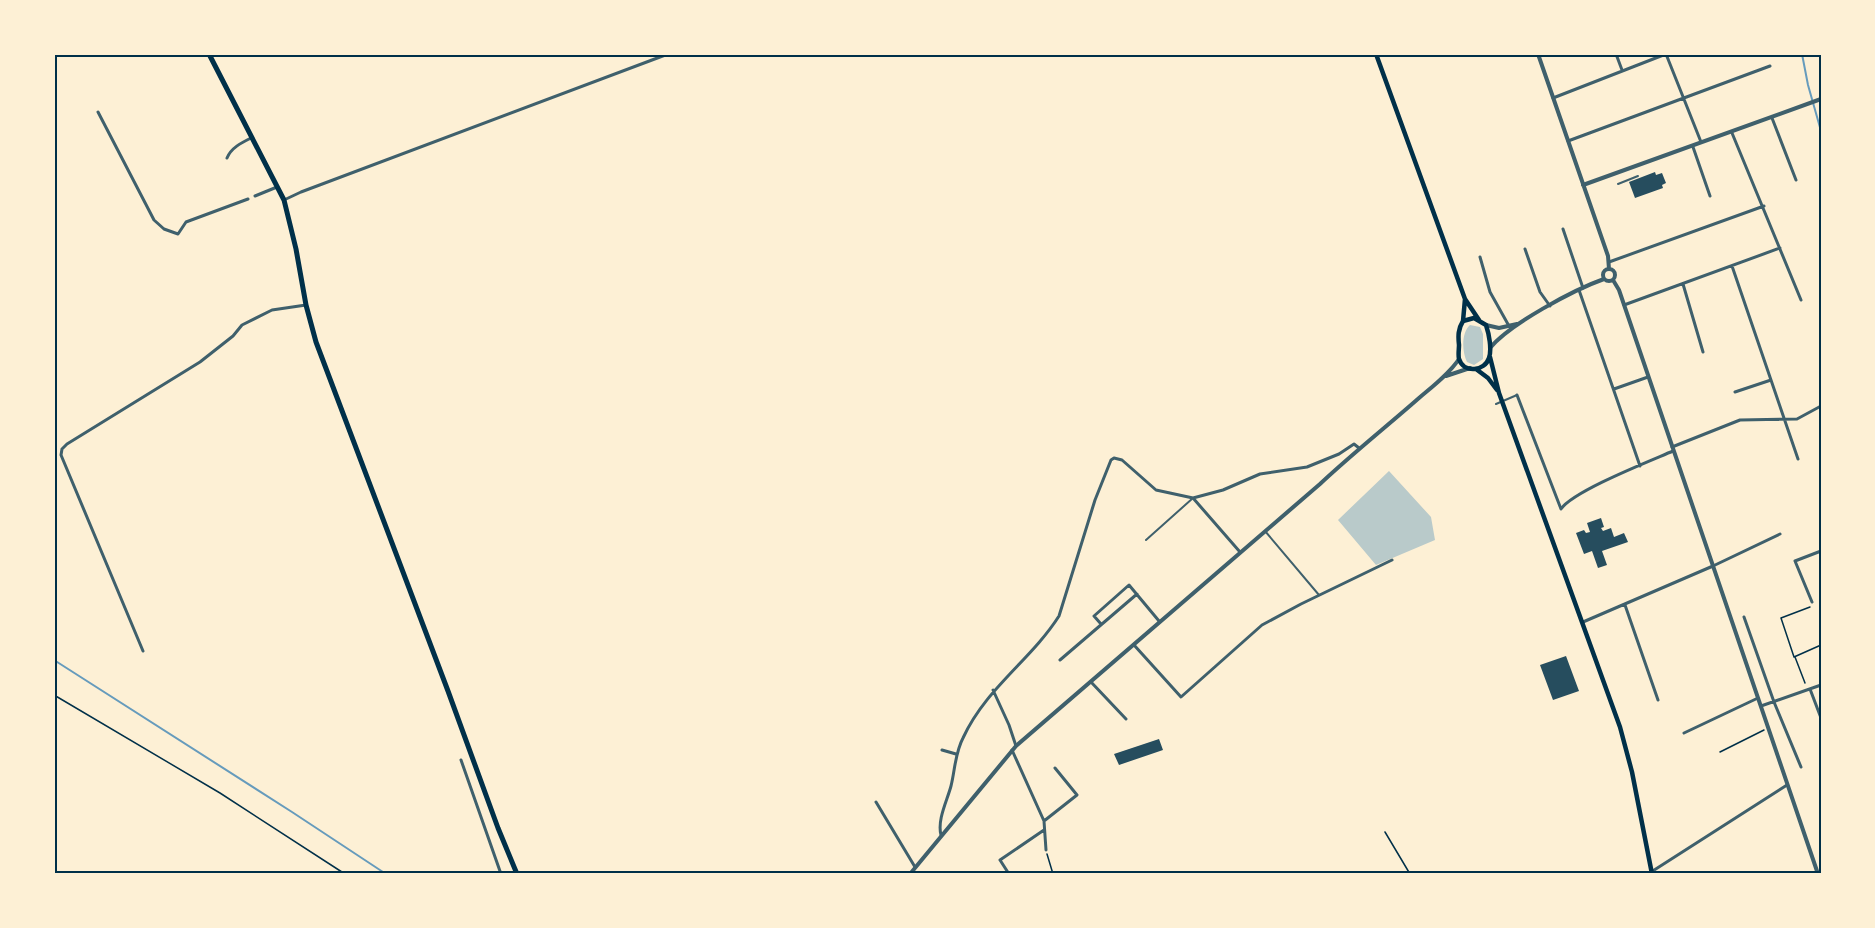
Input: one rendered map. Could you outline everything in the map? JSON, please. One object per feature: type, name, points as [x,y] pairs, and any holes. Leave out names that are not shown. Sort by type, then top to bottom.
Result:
[{"type":"main road","points":[[209,54],[284,200],[316,342],[517,874]]},
{"type":"main road","points":[[1376,54],[1465,298],[1479,320]]},
{"type":"main road","points":[[1465,298],[1463,321],[1458,333],[1459,359],[1488,378],[1499,393]]},
{"type":"main road","points":[[1463,321],[1474,318],[1486,325],[1490,357],[1499,393],[1620,727],[1632,772],[1650,873]]},
{"type":"main road","points":[[1473,369],[1483,367],[1490,357]]},
{"type":"street","points":[[284,200],[668,54]]},
{"type":"street","points":[[1538,54],[1609,262],[1609,269]]},
{"type":"street","points":[[1616,54],[1622,70]]},
{"type":"street","points":[[1553,98],[1666,54],[1702,144]]},
{"type":"street","points":[[1568,141],[1770,66]]},
{"type":"street","points":[[1583,185],[1820,100]]},
{"type":"street","points":[[98,112],[154,220],[164,229],[178,234],[186,222],[248,199]]},
{"type":"street","points":[[1772,118],[1796,180]]},
{"type":"street","points":[[1732,133],[1801,300]]},
{"type":"street","points":[[227,158],[236,147],[252,137]]},
{"type":"street","points":[[1693,147],[1710,196]]},
{"type":"street","points":[[1618,184],[1638,176]]},
{"type":"street","points":[[255,196],[279,187]]},
{"type":"street","points":[[1609,262],[1764,206]]},
{"type":"street","points":[[1563,229],[1640,466]]},
{"type":"street","points":[[1624,305],[1780,248]]},
{"type":"street","points":[[1525,249],[1540,292],[1550,306]]},
{"type":"street","points":[[1480,257],[1490,292],[1509,326]]},
{"type":"street","points":[[1732,266],[1798,459]]},
{"type":"street","points":[[1609,269],[1602,273],[1604,279],[1608,282],[1613,280]]},
{"type":"street","points":[[1609,269],[1615,273],[1613,280],[1619,290],[1818,874]]},
{"type":"street","points":[[1489,349],[1520,323],[1581,289],[1604,279]]},
{"type":"street","points":[[1683,284],[1703,352]]},
{"type":"street","points":[[143,651],[61,455],[62,449],[200,362],[233,336],[242,325],[272,310],[306,305]]},
{"type":"street","points":[[1486,325],[1499,328],[1520,323]]},
{"type":"street","points":[[910,874],[1016,746],[1440,380],[1459,359]]},
{"type":"street","points":[[1440,380],[1453,373],[1473,369]]},
{"type":"street","points":[[1614,389],[1648,377]]},
{"type":"street","points":[[1735,392],[1771,380]]},
{"type":"street","points":[[1496,404],[1517,395],[1561,509],[1571,499],[1672,449],[1740,420],[1786,421],[1797,419],[1821,406]]},
{"type":"street","points":[[1146,540],[1193,498],[1223,490],[1260,474],[1307,467],[1339,454],[1354,444],[1359,448]]},
{"type":"street","points":[[941,835],[939,827],[952,784],[956,754],[969,727],[993,690],[1049,632],[1059,616],[1095,500],[1111,460],[1117,458],[1122,460],[1156,490],[1193,498],[1240,552]]},
{"type":"street","points":[[1265,530],[1319,596]]},
{"type":"street","points":[[1581,622],[1713,567],[1780,534]]},
{"type":"street","points":[[1812,602],[1796,561],[1821,551]]},
{"type":"street","points":[[1134,645],[1181,697],[1262,625],[1392,560]]},
{"type":"street","points":[[1101,624],[1094,616],[1129,585],[1159,621]]},
{"type":"street","points":[[1060,660],[1137,594]]},
{"type":"street","points":[[1625,605],[1658,700]]},
{"type":"street","points":[[1744,617],[1774,702],[1801,767]]},
{"type":"street","points":[[1091,682],[1126,719]]},
{"type":"street","points":[[1761,706],[1821,685]]},
{"type":"street","points":[[1809,689],[1821,718]]},
{"type":"street","points":[[993,690],[1016,746]]},
{"type":"street","points":[[1684,733],[1758,698]]},
{"type":"street","points":[[942,750],[956,754]]},
{"type":"street","points":[[1012,750],[1044,821],[1046,850]]},
{"type":"street","points":[[461,760],[501,874]]},
{"type":"street","points":[[1044,821],[1077,795],[1055,768]]},
{"type":"street","points":[[1650,873],[1787,785]]},
{"type":"street","points":[[876,802],[915,868]]},
{"type":"street","points":[[1009,874],[1000,860],[1044,830]]},
{"type":"path","points":[[1809,689],[1780,618],[1813,606],[1812,602]]},
{"type":"path","points":[[1794,657],[1821,645]]},
{"type":"path","points":[[54,695],[220,793],[345,874]]},
{"type":"path","points":[[1720,752],[1768,729]]},
{"type":"path","points":[[1385,832],[1410,874]]},
{"type":"path","points":[[1046,850],[1053,874]]},
{"type":"shaded area","points":[[1470,325],[1480,327],[1483,334],[1483,359],[1474,365],[1467,362],[1463,348],[1465,333]]},
{"type":"shaded area","points":[[1389,471],[1431,517],[1435,540],[1376,565],[1338,520]]},
{"type":"building","points":[[1655,172],[1656,175],[1662,173],[1666,183],[1662,185],[1663,188],[1635,198],[1629,182]]},
{"type":"building","points":[[1601,518],[1603,531],[1611,528],[1614,537],[1624,533],[1628,542],[1602,551],[1607,565],[1598,568],[1592,551],[1584,554],[1576,533],[1584,530],[1586,533],[1590,532],[1587,523]]},
{"type":"building","points":[[1566,656],[1579,691],[1553,700],[1540,665]]},
{"type":"building","points":[[1159,739],[1163,750],[1119,765],[1114,754]]},
{"type":"waterway","points":[[1802,54],[1821,131]]},
{"type":"waterway","points":[[54,660],[386,874]]}]
